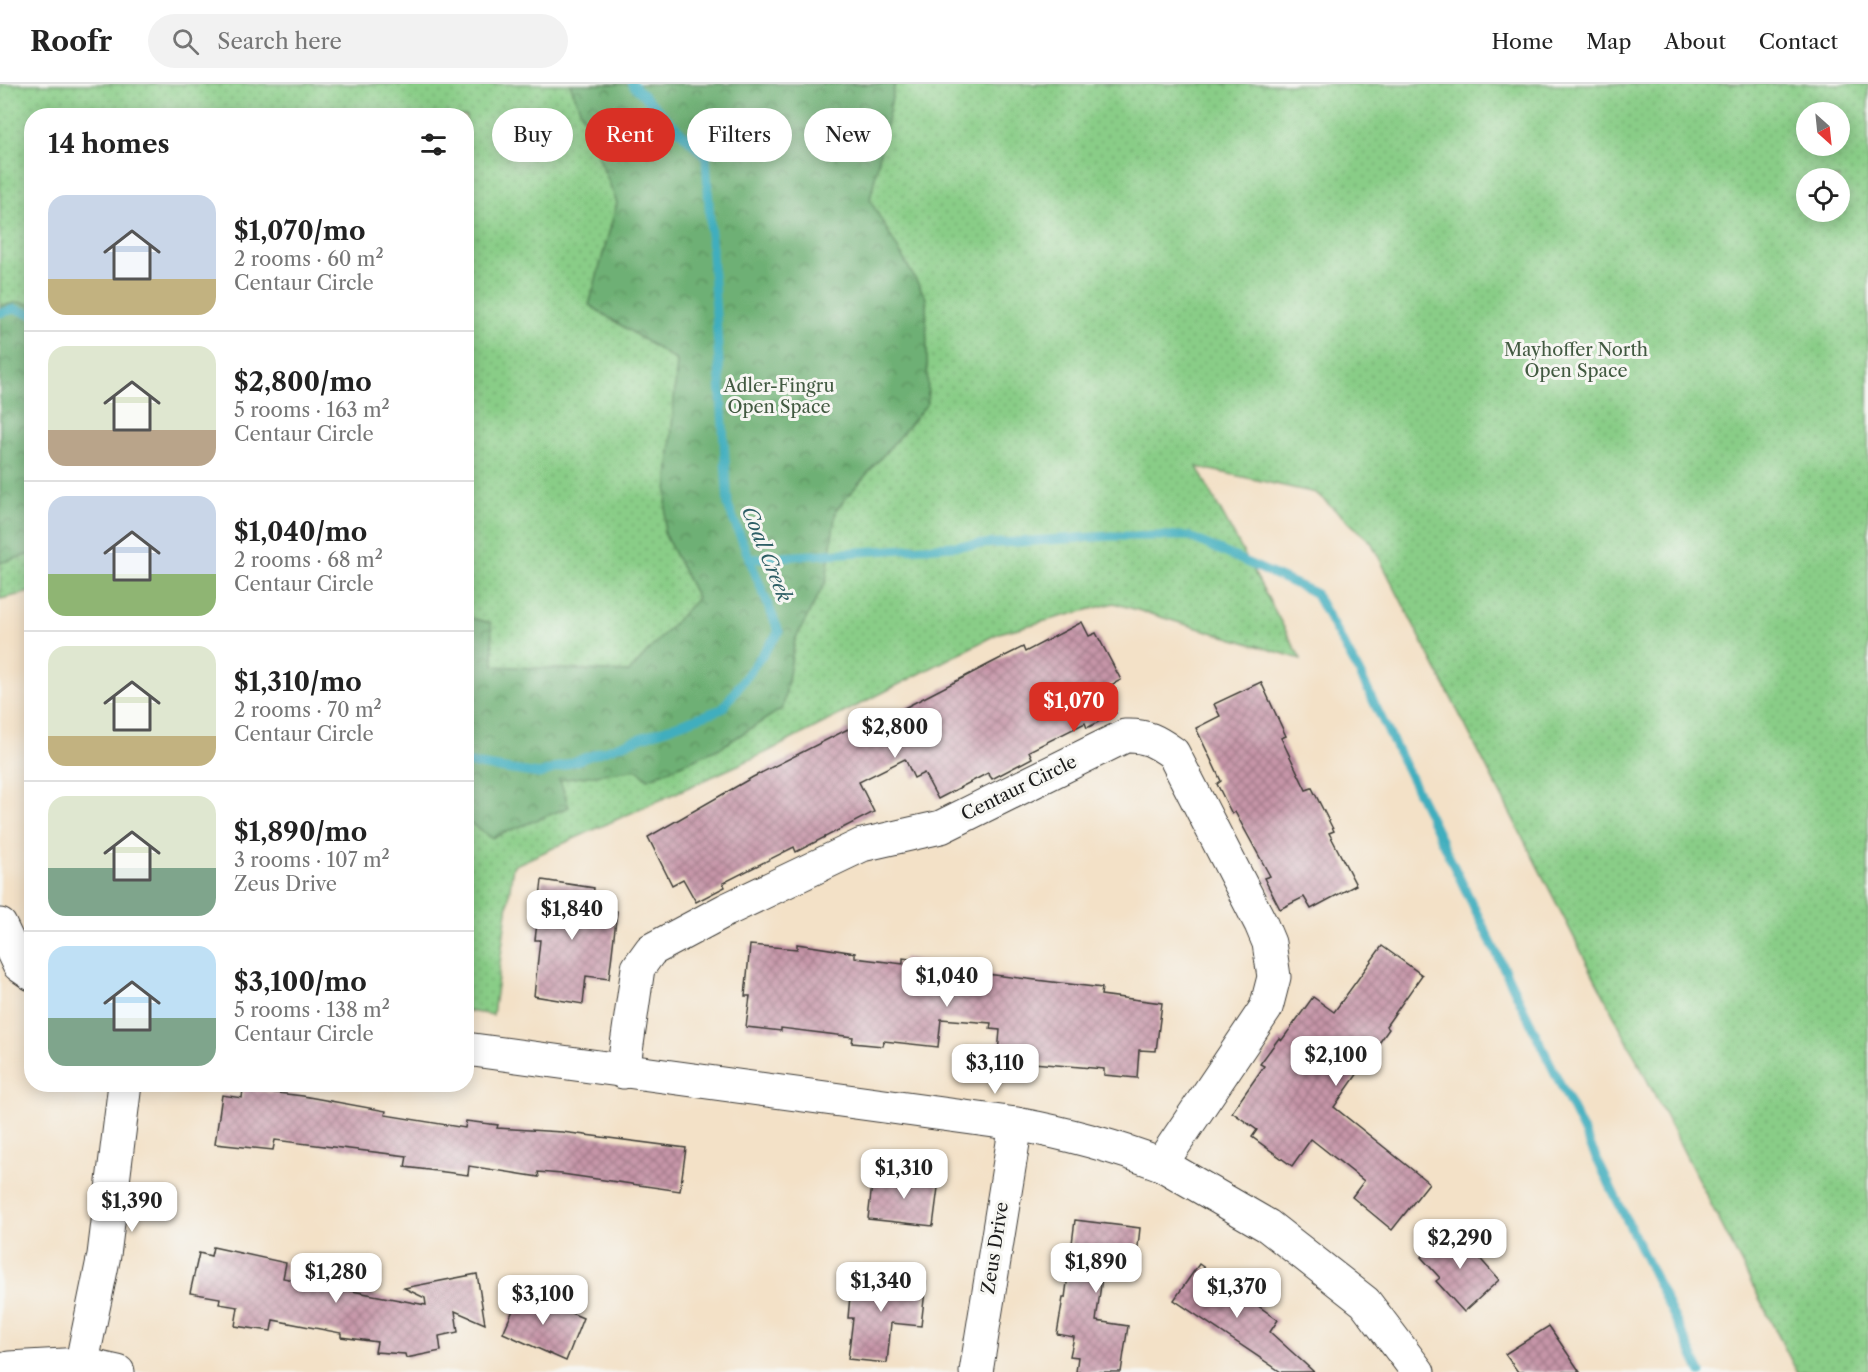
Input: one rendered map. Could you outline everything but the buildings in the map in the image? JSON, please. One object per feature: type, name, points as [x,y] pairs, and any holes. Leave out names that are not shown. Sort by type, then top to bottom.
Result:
[{"type":"street","name":"Centaur Circle","points":[[623,1072],[638,968],[651,950],[726,910],[862,845],[941,827],[1125,736],[1140,735],[1151,737],[1173,753],[1262,924],[1269,943],[1274,977],[1266,1008],[1161,1164]]},
{"type":"street","points":[[0,926],[19,964],[24,968]]},
{"type":"street","points":[[474,1050],[1016,1124],[1102,1143],[1161,1164],[1268,1226],[1365,1302],[1418,1372]]},
{"type":"street","points":[[81,1368],[104,1255],[125,1092]]},
{"type":"street","name":"Zeus Drive","points":[[976,1372],[1016,1124]]},
{"type":"street","points":[[9,1368],[81,1368],[118,1372]]},
{"type":"green space","name":"Mayhoffer North Open Space","points":[[0,84],[1868,84],[1868,1372],[1797,1372],[1371,542],[1316,493],[1197,467],[1301,659],[1114,603],[999,633],[767,752],[513,866],[493,1015],[474,1012],[474,108],[24,108],[24,594],[0,599]]},
{"type":"green space","name":"Adler-Fingru Open Space","points":[[570,84],[895,84],[890,108],[804,108],[804,162],[878,162],[870,200],[926,298],[928,403],[836,510],[826,581],[795,640],[783,708],[720,748],[648,779],[637,769],[560,780],[569,807],[492,838],[474,826],[474,619],[491,623],[494,666],[629,672],[697,598],[664,533],[677,361],[589,305],[617,203],[601,162],[675,162],[675,108],[585,108],[585,122]]},
{"type":"green space","points":[[24,303],[24,556],[0,563],[0,306]]},
{"type":"waterway","name":"Coal Creek","points":[[474,764],[539,774],[722,709],[779,632],[728,506],[706,157],[632,84]]},
{"type":"waterway","name":"Coal Creek","points":[[0,313],[15,309],[24,312]]},
{"type":"waterway","points":[[749,559],[1111,536],[1188,536],[1315,593],[1359,672],[1701,1372]]}]
